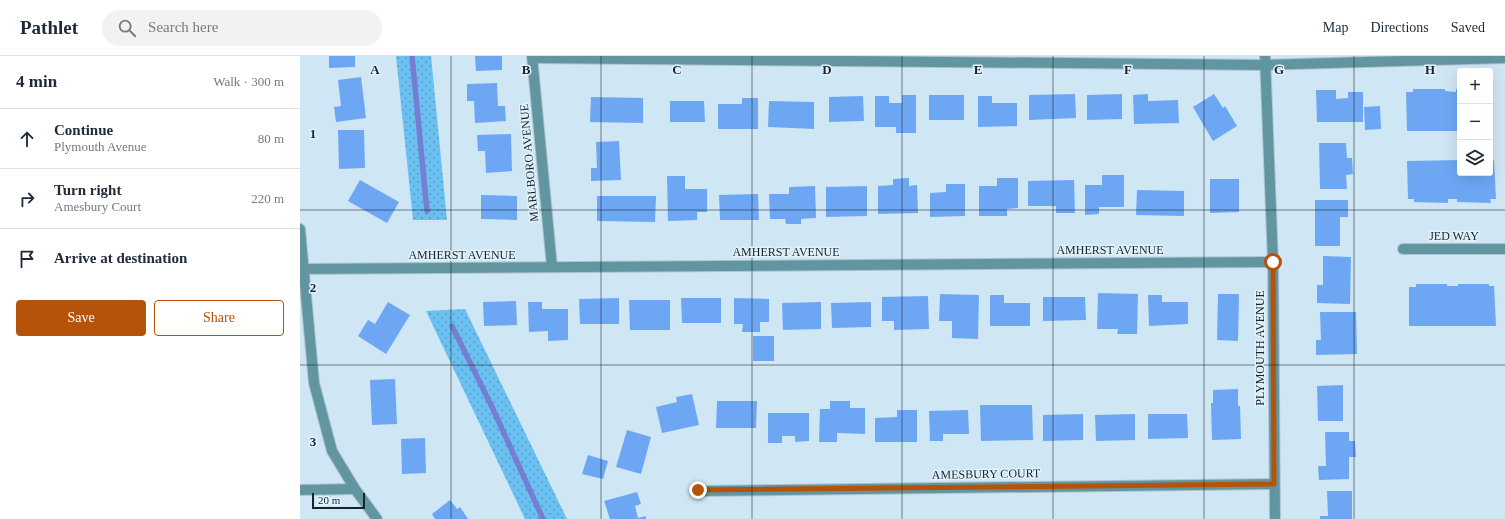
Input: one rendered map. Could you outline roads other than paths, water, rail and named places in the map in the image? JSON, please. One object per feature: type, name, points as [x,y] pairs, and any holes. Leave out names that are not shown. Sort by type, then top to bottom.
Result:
[{"type":"street","points":[[532,57],[1265,61],[1505,58]]},
{"type":"street","name":"MARLBORO AVENUE","points":[[532,57],[552,267]]},
{"type":"street","name":"PLYMOUTH AVENUE","points":[[1265,61],[1273,262],[1275,519]]},
{"type":"street","points":[[300,229],[302,269],[314,383],[332,451],[355,489],[377,519]]},
{"type":"street","name":"JED WAY","points":[[1403,249],[1505,249]]},
{"type":"street","name":"AMHERST AVENUE","points":[[302,269],[1273,262]]},
{"type":"street","name":"AMESBURY COURT","points":[[698,490],[1274,484]]},
{"type":"street","points":[[300,490],[355,489]]},
{"type":"waterway","points":[[412,56],[427,211]]},
{"type":"waterway","points":[[452,326],[493,409],[543,519]]}]
